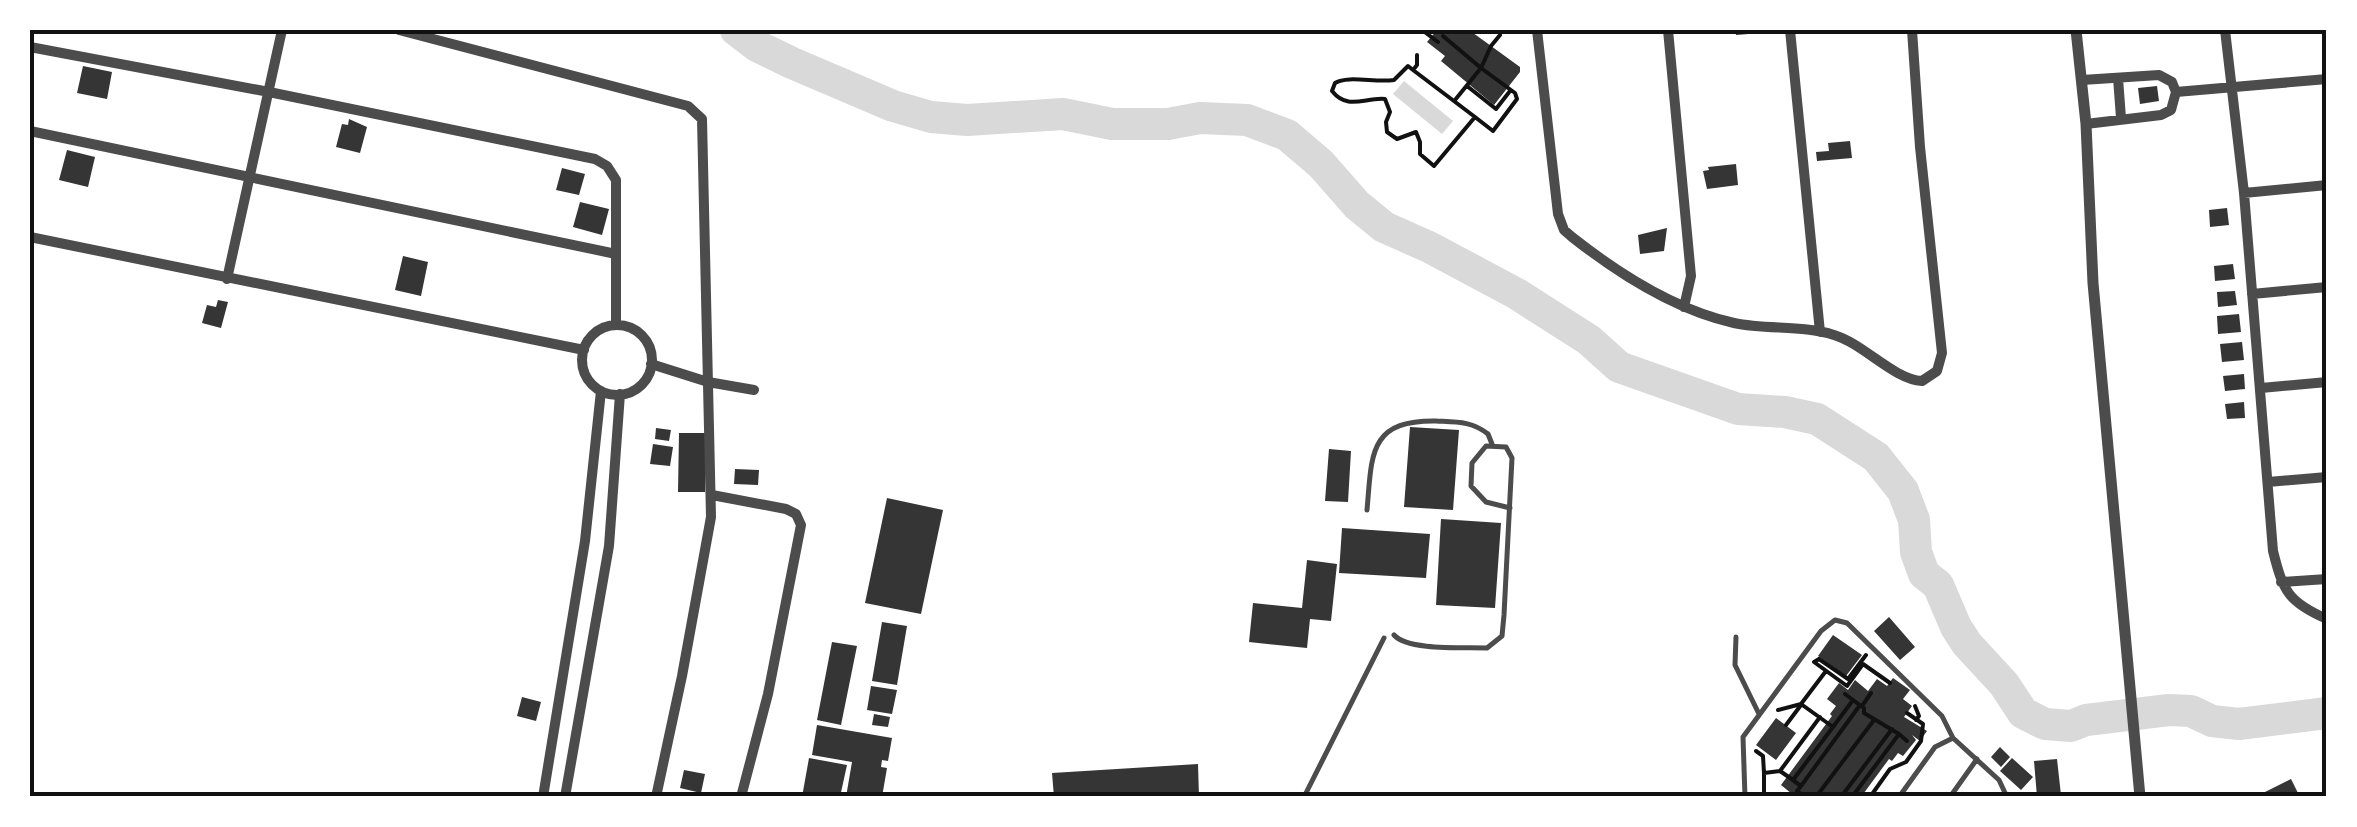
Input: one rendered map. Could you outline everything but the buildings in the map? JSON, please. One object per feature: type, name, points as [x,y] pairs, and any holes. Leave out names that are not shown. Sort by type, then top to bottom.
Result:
[{"type":"street","points":[[228,279],[282,30]]},
{"type":"street","points":[[399,30],[688,106],[699,114],[704,126],[712,495],[707,548],[656,797]]},
{"type":"street","points":[[1537,30],[1558,214],[1564,230],[1639,284],[1684,307],[1736,323],[1820,332],[1852,342],[1916,381],[1931,378],[1942,353],[1912,30]]},
{"type":"street","points":[[1668,30],[1691,276],[1684,307]]},
{"type":"street","points":[[1790,30],[1820,332]]},
{"type":"street","points":[[2076,30],[2086,124],[2093,283],[2140,797]]},
{"type":"street","points":[[2225,30],[2244,193],[2270,528],[2281,582],[2290,598],[2327,619]]},
{"type":"street","points":[[30,47],[596,159],[607,166],[616,180],[616,325]]},
{"type":"street","points":[[2082,80],[2163,75],[2176,92],[2171,110],[2161,115],[2086,124]]},
{"type":"street","points":[[2118,78],[2121,118]]},
{"type":"street","points":[[2176,92],[2327,79]]},
{"type":"street","points":[[30,132],[616,254]]},
{"type":"street","points":[[2244,193],[2327,186]]},
{"type":"street","points":[[30,238],[584,350]]},
{"type":"street","points":[[2252,294],[2327,287]]},
{"type":"street","points":[[616,325],[636,330],[652,354],[644,382],[620,394],[593,386],[584,369],[584,350],[600,330],[616,325]]},
{"type":"street","points":[[652,364],[708,382],[754,390]]},
{"type":"street","points":[[2261,388],[2327,382]]},
{"type":"street","points":[[543,797],[586,541],[602,391]]},
{"type":"street","points":[[565,797],[609,546],[620,394]]},
{"type":"street","points":[[2268,482],[2327,477]]},
{"type":"street","points":[[712,495],[786,509],[796,514],[801,525],[768,694],[741,797]]},
{"type":"street","points":[[2281,582],[2327,579]]},
{"type":"lane","points":[[1367,510],[1374,448],[1384,434],[1398,425],[1414,421],[1468,423],[1488,434],[1492,444]]},
{"type":"lane","points":[[1394,635],[1411,644],[1487,648],[1496,644],[1502,636],[1510,508],[1512,453],[1506,447],[1492,444],[1476,455],[1470,469],[1470,486],[1486,502],[1510,508]]},
{"type":"lane","points":[[1745,797],[1743,736],[1827,624],[1841,620],[1942,716],[1953,738],[1999,780],[2007,797]]},
{"type":"lane","points":[[1736,637],[1735,665],[1759,714]]},
{"type":"lane","points":[[1304,797],[1384,638]]},
{"type":"lane","points":[[1899,797],[1941,741],[1953,738]]},
{"type":"lane","points":[[1950,797],[1977,759]]},
{"type":"path","points":[[1422,30],[1438,42]]},
{"type":"path","points":[[1445,32],[1517,95],[1515,104],[1493,131],[1455,100],[1408,66],[1398,78],[1386,81],[1341,79],[1332,91],[1352,104],[1385,99],[1390,112],[1387,132],[1397,138],[1416,132],[1420,154],[1434,166],[1475,117]]},
{"type":"path","points":[[1455,100],[1482,68],[1500,36]]},
{"type":"path","points":[[1413,70],[1417,55]]},
{"type":"path","points":[[1467,86],[1496,109],[1511,90]]},
{"type":"path","points":[[1872,648],[1848,679],[1817,658],[1814,662],[1847,686],[1863,664],[1897,688]]},
{"type":"path","points":[[1786,725],[1826,671]]},
{"type":"path","points":[[1802,796],[1797,791],[1871,693]]},
{"type":"path","points":[[1850,704],[1842,698],[1861,706]]},
{"type":"path","points":[[1913,700],[1919,716],[1916,720]]},
{"type":"path","points":[[1771,720],[1779,708],[1801,704],[1833,727]]},
{"type":"path","points":[[1793,780],[1850,704]]},
{"type":"path","points":[[1861,706],[1874,720],[1892,729],[1904,745],[1895,738]]},
{"type":"path","points":[[1870,797],[1890,769],[1906,762],[1922,741],[1922,724],[1907,712]]},
{"type":"path","points":[[1764,773],[1780,770],[1820,718]]},
{"type":"path","points":[[1816,797],[1874,720]]},
{"type":"path","points":[[1812,728],[1825,738]]},
{"type":"path","points":[[1924,729],[1928,728],[1941,741]]},
{"type":"path","points":[[1841,797],[1892,729]]},
{"type":"path","points":[[1804,738],[1817,748]]},
{"type":"path","points":[[1856,796],[1895,738]]},
{"type":"path","points":[[1754,743],[1754,750],[1763,756],[1764,797]]},
{"type":"path","points":[[1796,750],[1809,759]]},
{"type":"path","points":[[1788,760],[1801,770]]},
{"type":"path","points":[[1879,760],[1890,769]]},
{"type":"path","points":[[1780,770],[1801,786]]},
{"type":"path","points":[[1871,771],[1882,780]]},
{"type":"path","points":[[1863,782],[1874,791]]},
{"type":"shaded area","points":[[1404,81],[1453,121],[1442,134],[1393,94]]},
{"type":"waterway","points":[[736,30],[757,46],[792,63],[893,106],[931,117],[967,120],[1063,114],[1112,124],[1168,124],[1200,118],[1247,120],[1287,135],[1384,227],[1517,294],[1589,340],[1619,367],[1738,409],[1817,419],[1876,457],[1903,491],[1914,520],[1916,552],[1924,574],[1938,585],[1956,627],[2023,713],[2045,724],[2071,726],[2086,720],[2169,710],[2191,711],[2212,721],[2239,724],[2327,713]]}]
